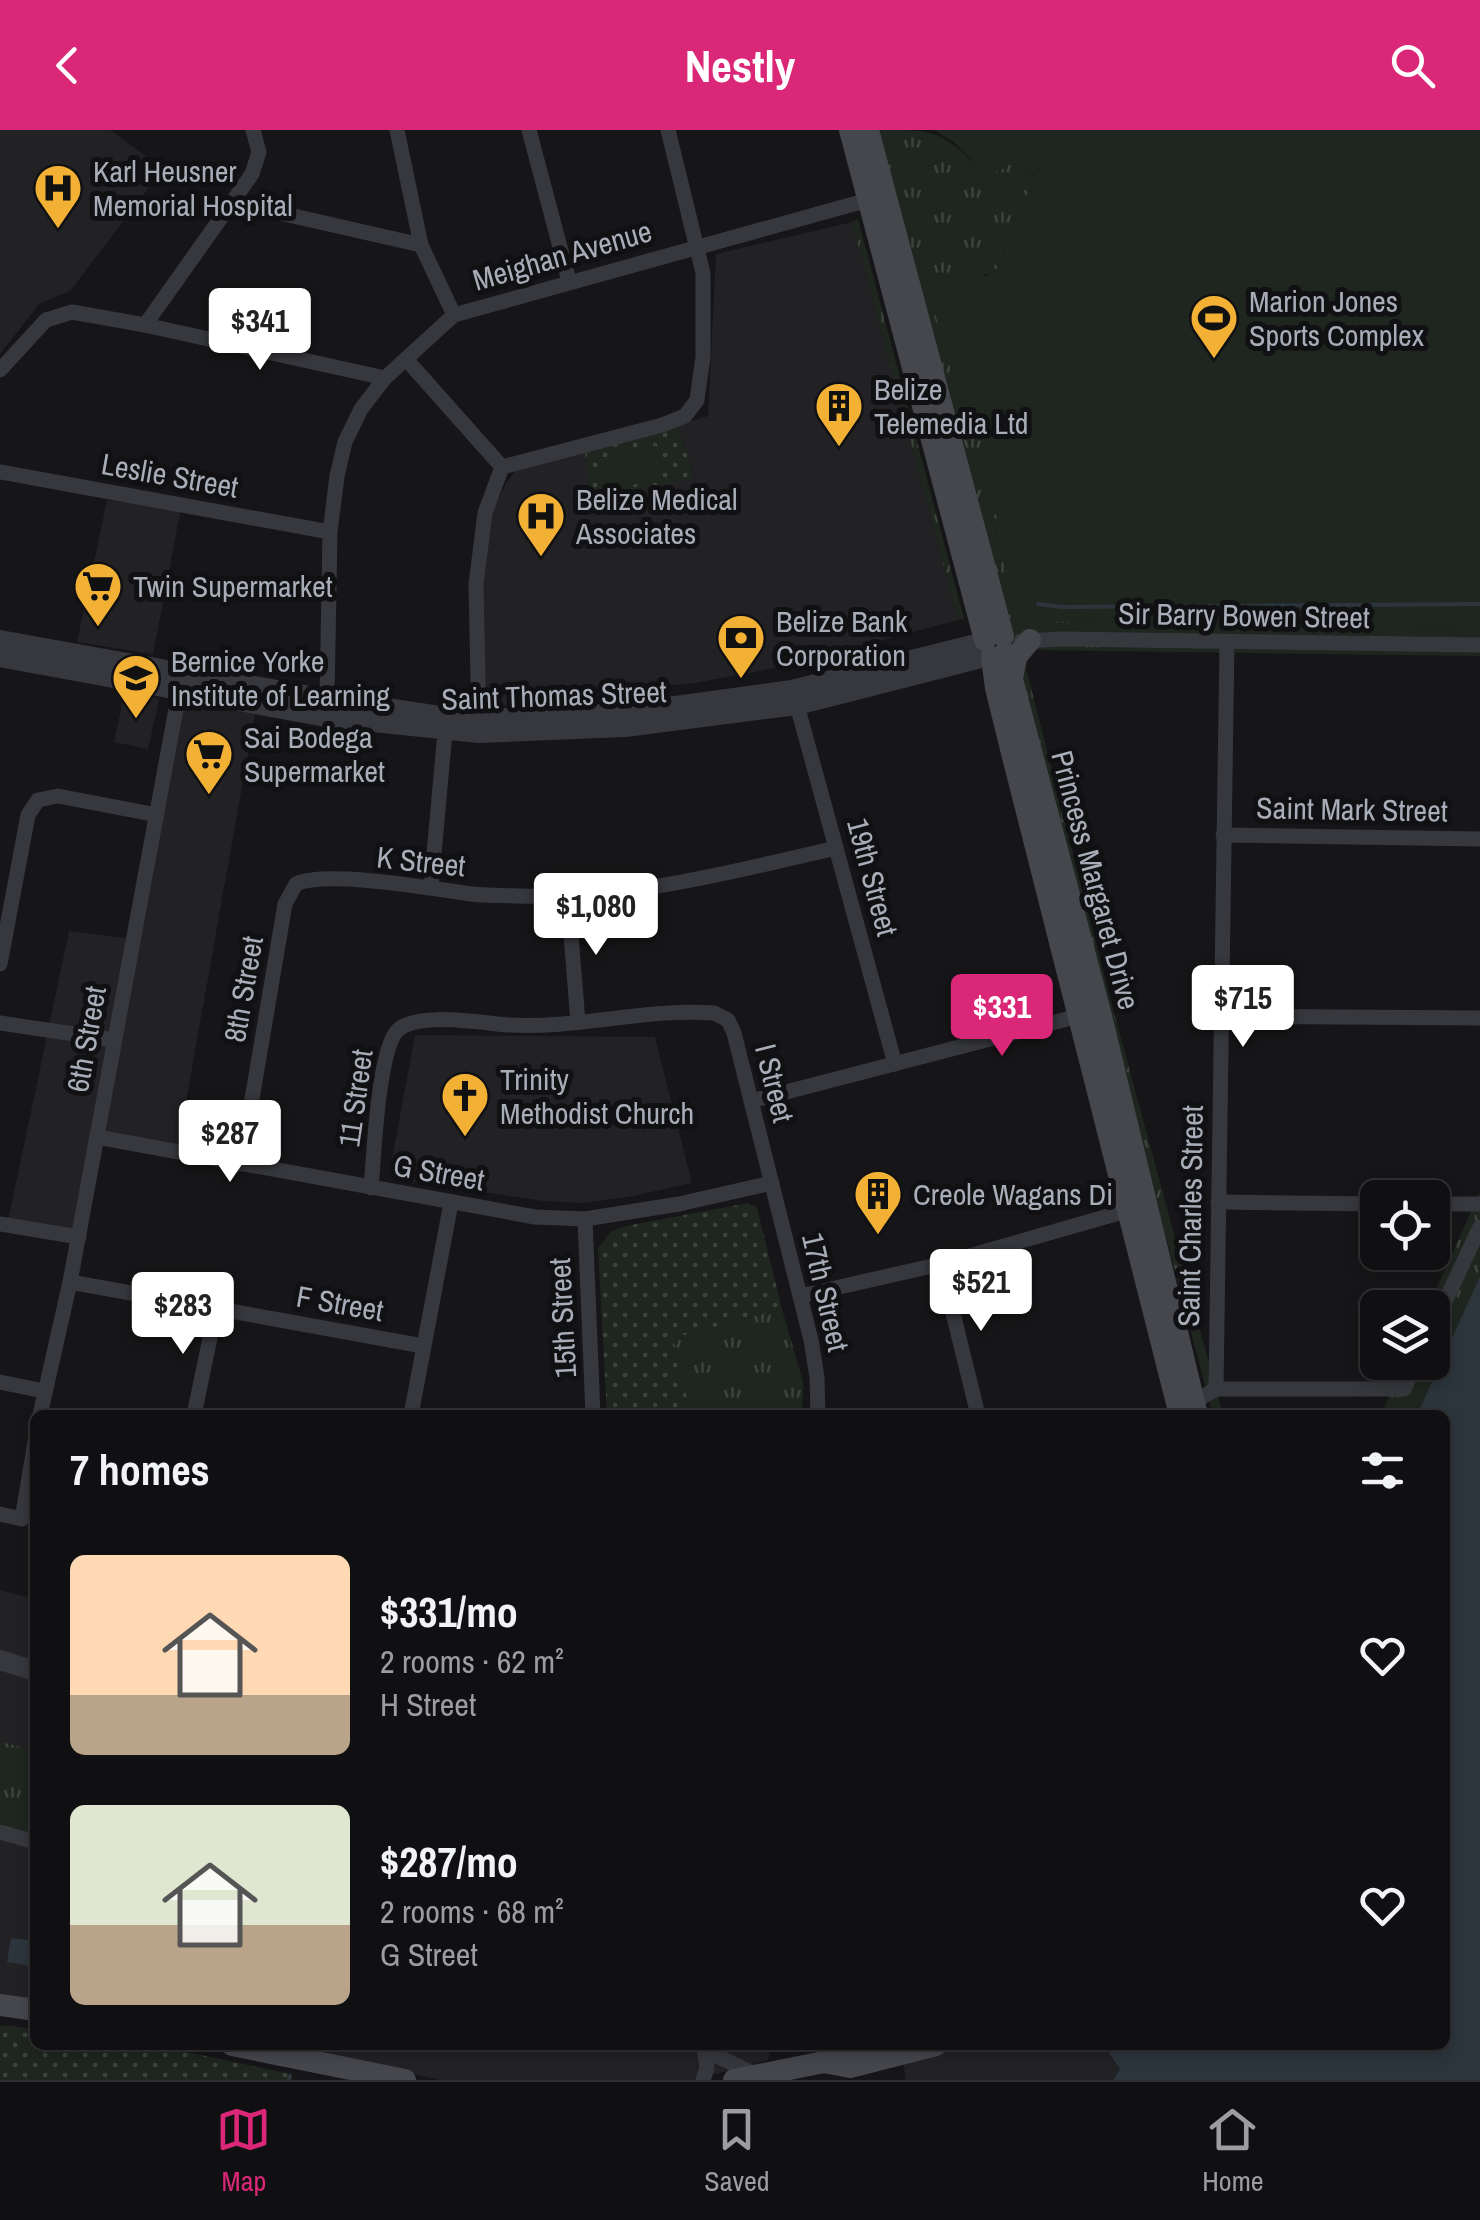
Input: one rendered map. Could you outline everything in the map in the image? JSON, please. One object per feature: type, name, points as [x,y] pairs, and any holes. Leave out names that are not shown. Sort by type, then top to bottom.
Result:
[{"type":"main road","name":"Princess Margaret Drive","points":[[850,130],[999,646],[1016,657],[1012,678],[1188,1410]]},
{"type":"main road","name":"Princess Margaret Drive","points":[[868,130],[999,646],[1005,726],[1090,1013],[1126,1210],[1188,1410]]},
{"type":"main road","points":[[0,2005],[30,2009]]},
{"type":"main road","points":[[285,2050],[405,2080]]},
{"type":"main road","points":[[734,2080],[824,2062],[845,2050]]},
{"type":"main road","points":[[824,2062],[850,2067],[916,2050]]},
{"type":"street","points":[[145,325],[256,164],[259,152],[253,130]]},
{"type":"street","points":[[397,130],[422,245],[454,315]]},
{"type":"street","points":[[529,130],[570,282]]},
{"type":"street","points":[[502,468],[684,416],[697,400],[703,356],[702,273],[668,130]]},
{"type":"street","name":"Meighan Avenue","points":[[327,700],[330,532],[345,442],[361,409],[385,378],[454,315],[868,200]]},
{"type":"street","points":[[232,202],[422,245]]},
{"type":"street","points":[[0,370],[46,320],[60,314],[89,313],[385,378]]},
{"type":"street","points":[[406,359],[502,468]]},
{"type":"street","points":[[478,726],[476,584],[484,514],[502,468]]},
{"type":"street","name":"Leslie Street","points":[[0,472],[330,532]]},
{"type":"street","name":"Saint Thomas Street","points":[[0,640],[326,718],[478,726],[625,727],[999,646]]},
{"type":"street","name":"Sir Barry Bowen Street","points":[[999,646],[1227,642],[1480,645]]},
{"type":"street","name":"Saint Charles Street","points":[[1216,1389],[1227,642]]},
{"type":"street","name":"Saint Thomas Street","points":[[732,706],[797,705],[999,646]]},
{"type":"street","name":"Saint Thomas Street","points":[[0,657],[327,700],[446,725]]},
{"type":"street","name":"6th Street","points":[[41,1410],[79,1237],[181,681]]},
{"type":"street","name":"19th Street","points":[[797,705],[896,1064]]},
{"type":"street","points":[[431,887],[446,725]]},
{"type":"street","points":[[0,964],[28,815],[38,800],[58,796],[156,815]]},
{"type":"street","name":"Saint Mark Street","points":[[1223,834],[1480,838]]},
{"type":"street","name":"K Street","points":[[296,884],[318,879],[431,887],[468,894],[568,898],[678,884],[836,848]]},
{"type":"street","name":"8th Street","points":[[241,1164],[285,904],[296,884]]},
{"type":"street","points":[[568,898],[578,1022]]},
{"type":"street","name":"I Street","points":[[406,1022],[528,1026],[714,1013],[728,1020],[734,1033],[772,1184]]},
{"type":"street","points":[[751,1101],[1090,1013]]},
{"type":"street","points":[[1221,1016],[1480,1018]]},
{"type":"street","name":"11 Street","points":[[371,1188],[385,1060],[394,1034],[406,1022]]},
{"type":"street","points":[[0,1023],[114,1040]]},
{"type":"street","name":"G Street","points":[[96,1137],[536,1217],[584,1220],[772,1184]]},
{"type":"street","name":"17th Street","points":[[772,1184],[817,1376],[818,1410]]},
{"type":"street","points":[[1218,1202],[1360,1204]]},
{"type":"street","points":[[412,1410],[450,1203]]},
{"type":"street","points":[[1450,1204],[1480,1204]]},
{"type":"street","points":[[800,1296],[941,1264],[1126,1210]]},
{"type":"street","name":"15th Street","points":[[584,1220],[593,1410]]},
{"type":"street","points":[[0,1224],[79,1237]]},
{"type":"street","points":[[1450,1291],[1480,1227]]},
{"type":"street","points":[[941,1264],[977,1410]]},
{"type":"street","name":"F Street","points":[[70,1282],[423,1346]]},
{"type":"street","points":[[195,1410],[216,1308]]},
{"type":"street","points":[[1189,1410],[1216,1389],[1404,1389],[1408,1380]]},
{"type":"street","points":[[0,1382],[44,1391]]},
{"type":"street","points":[[0,1514],[22,1519],[30,1472]]},
{"type":"street","points":[[0,1660],[30,1669]]},
{"type":"street","points":[[0,1832],[30,1841]]},
{"type":"street","points":[[703,2080],[707,2068],[705,2050]]},
{"type":"street","points":[[710,2050],[734,2066],[758,2075]]},
{"type":"shaded area","name":"Karl Heusner Memorial Hospital","points":[[0,130],[110,130],[163,169],[70,291],[39,304],[0,354]]},
{"type":"shaded area","points":[[852,222],[958,620],[785,666],[695,683],[617,691],[617,699],[483,707],[480,579],[492,512],[507,482],[520,465],[584,444],[694,477],[678,425],[708,416],[716,254]]},
{"type":"shaded area","points":[[107,500],[181,508],[153,654],[77,642]]},
{"type":"shaded area","name":"Bernice Yorke Institute of Learning","points":[[125,691],[159,699],[148,749],[114,742]]},
{"type":"shaded area","points":[[183,695],[256,708],[177,1152],[102,1142],[78,1233],[7,1226],[69,931],[131,939]]},
{"type":"shaded area","points":[[415,1035],[655,1037],[692,1183],[583,1203],[543,1201],[395,1179],[390,1170]]},
{"type":"shaded area","points":[[1480,1276],[1480,2080],[1113,2080],[1120,2069],[1107,2050],[1450,2050],[1450,1410],[1419,1410],[1433,1380],[1450,1380],[1450,1342]]},
{"type":"shaded area","points":[[0,1590],[30,1598],[30,1749],[0,1742]]},
{"type":"shaded area","points":[[0,1824],[30,1833],[30,2004],[0,2000]]},
{"type":"shaded area","points":[[11,1938],[29,1940],[30,1968],[7,1962]]},
{"type":"shaded area","points":[[305,2050],[770,2050],[768,2060],[693,2080],[440,2080]]},
{"type":"shaded area","points":[[945,2050],[1106,2050],[1120,2069],[1113,2080],[905,2080],[904,2064]]},
{"type":"green space","points":[[878,130],[936,135],[956,146],[981,169],[1017,158],[1036,178],[1014,220],[1001,262],[994,273],[976,276],[982,442],[1001,507],[994,523],[1020,618],[1480,626],[1480,656],[1035,650],[1028,658],[1026,668],[1107,987],[1222,1410],[1212,1410]]},
{"type":"green space","name":"Marion Jones Sports Complex","points":[[934,130],[1480,130],[1480,626],[1020,618],[994,523],[1001,507],[982,443],[968,430],[929,292],[935,280],[959,280],[968,272],[985,276],[994,272],[1036,177],[1017,158],[999,172],[981,169],[954,142]]},
{"type":"green space","points":[[858,219],[964,619],[958,620],[852,222]]},
{"type":"green space","points":[[678,425],[694,478],[591,501],[584,444]]},
{"type":"green space","points":[[656,446],[663,478],[603,492],[596,459]]},
{"type":"green space","points":[[1480,1192],[1480,1276],[1450,1342],[1450,1290],[1436,1290],[1445,1270],[1450,1270],[1450,1258]]},
{"type":"green space","points":[[748,1203],[757,1208],[782,1309],[673,1338],[690,1410],[607,1410],[598,1248],[611,1232]]},
{"type":"green space","points":[[782,1309],[803,1382],[802,1410],[690,1410],[673,1338]]},
{"type":"green space","points":[[1396,1380],[1433,1380],[1419,1410],[1383,1410]]},
{"type":"green space","points":[[0,1742],[30,1749],[30,1833],[0,1824]]},
{"type":"green space","points":[[0,2025],[30,2028],[30,2050],[177,2050],[290,2074],[289,2080],[0,2080]]},
{"type":"waterway","points":[[1038,604],[1480,604]]},
{"type":"waterway","points":[[289,2080],[290,2076]]},
{"type":"place","name":"Karl Heusner Memorial Hospital","points":[[58,230]]},
{"type":"place","name":"Marion Jones Sports Complex","points":[[1214,360]]},
{"type":"place","name":"Belize Telemedia Ltd","points":[[839,448]]},
{"type":"place","name":"Belize Medical Associates","points":[[541,558]]},
{"type":"place","name":"Twin Supermarket","points":[[98,628]]},
{"type":"place","name":"Belize Bank Corporation","points":[[741,680]]},
{"type":"place","name":"Bernice Yorke Institute of Learning","points":[[136,720]]},
{"type":"place","name":"Sai Bodega Supermarket","points":[[209,796]]},
{"type":"place","name":"Trinity Methodist Church","points":[[465,1138]]},
{"type":"place","name":"Creole Wagans Di","points":[[878,1236]]}]
